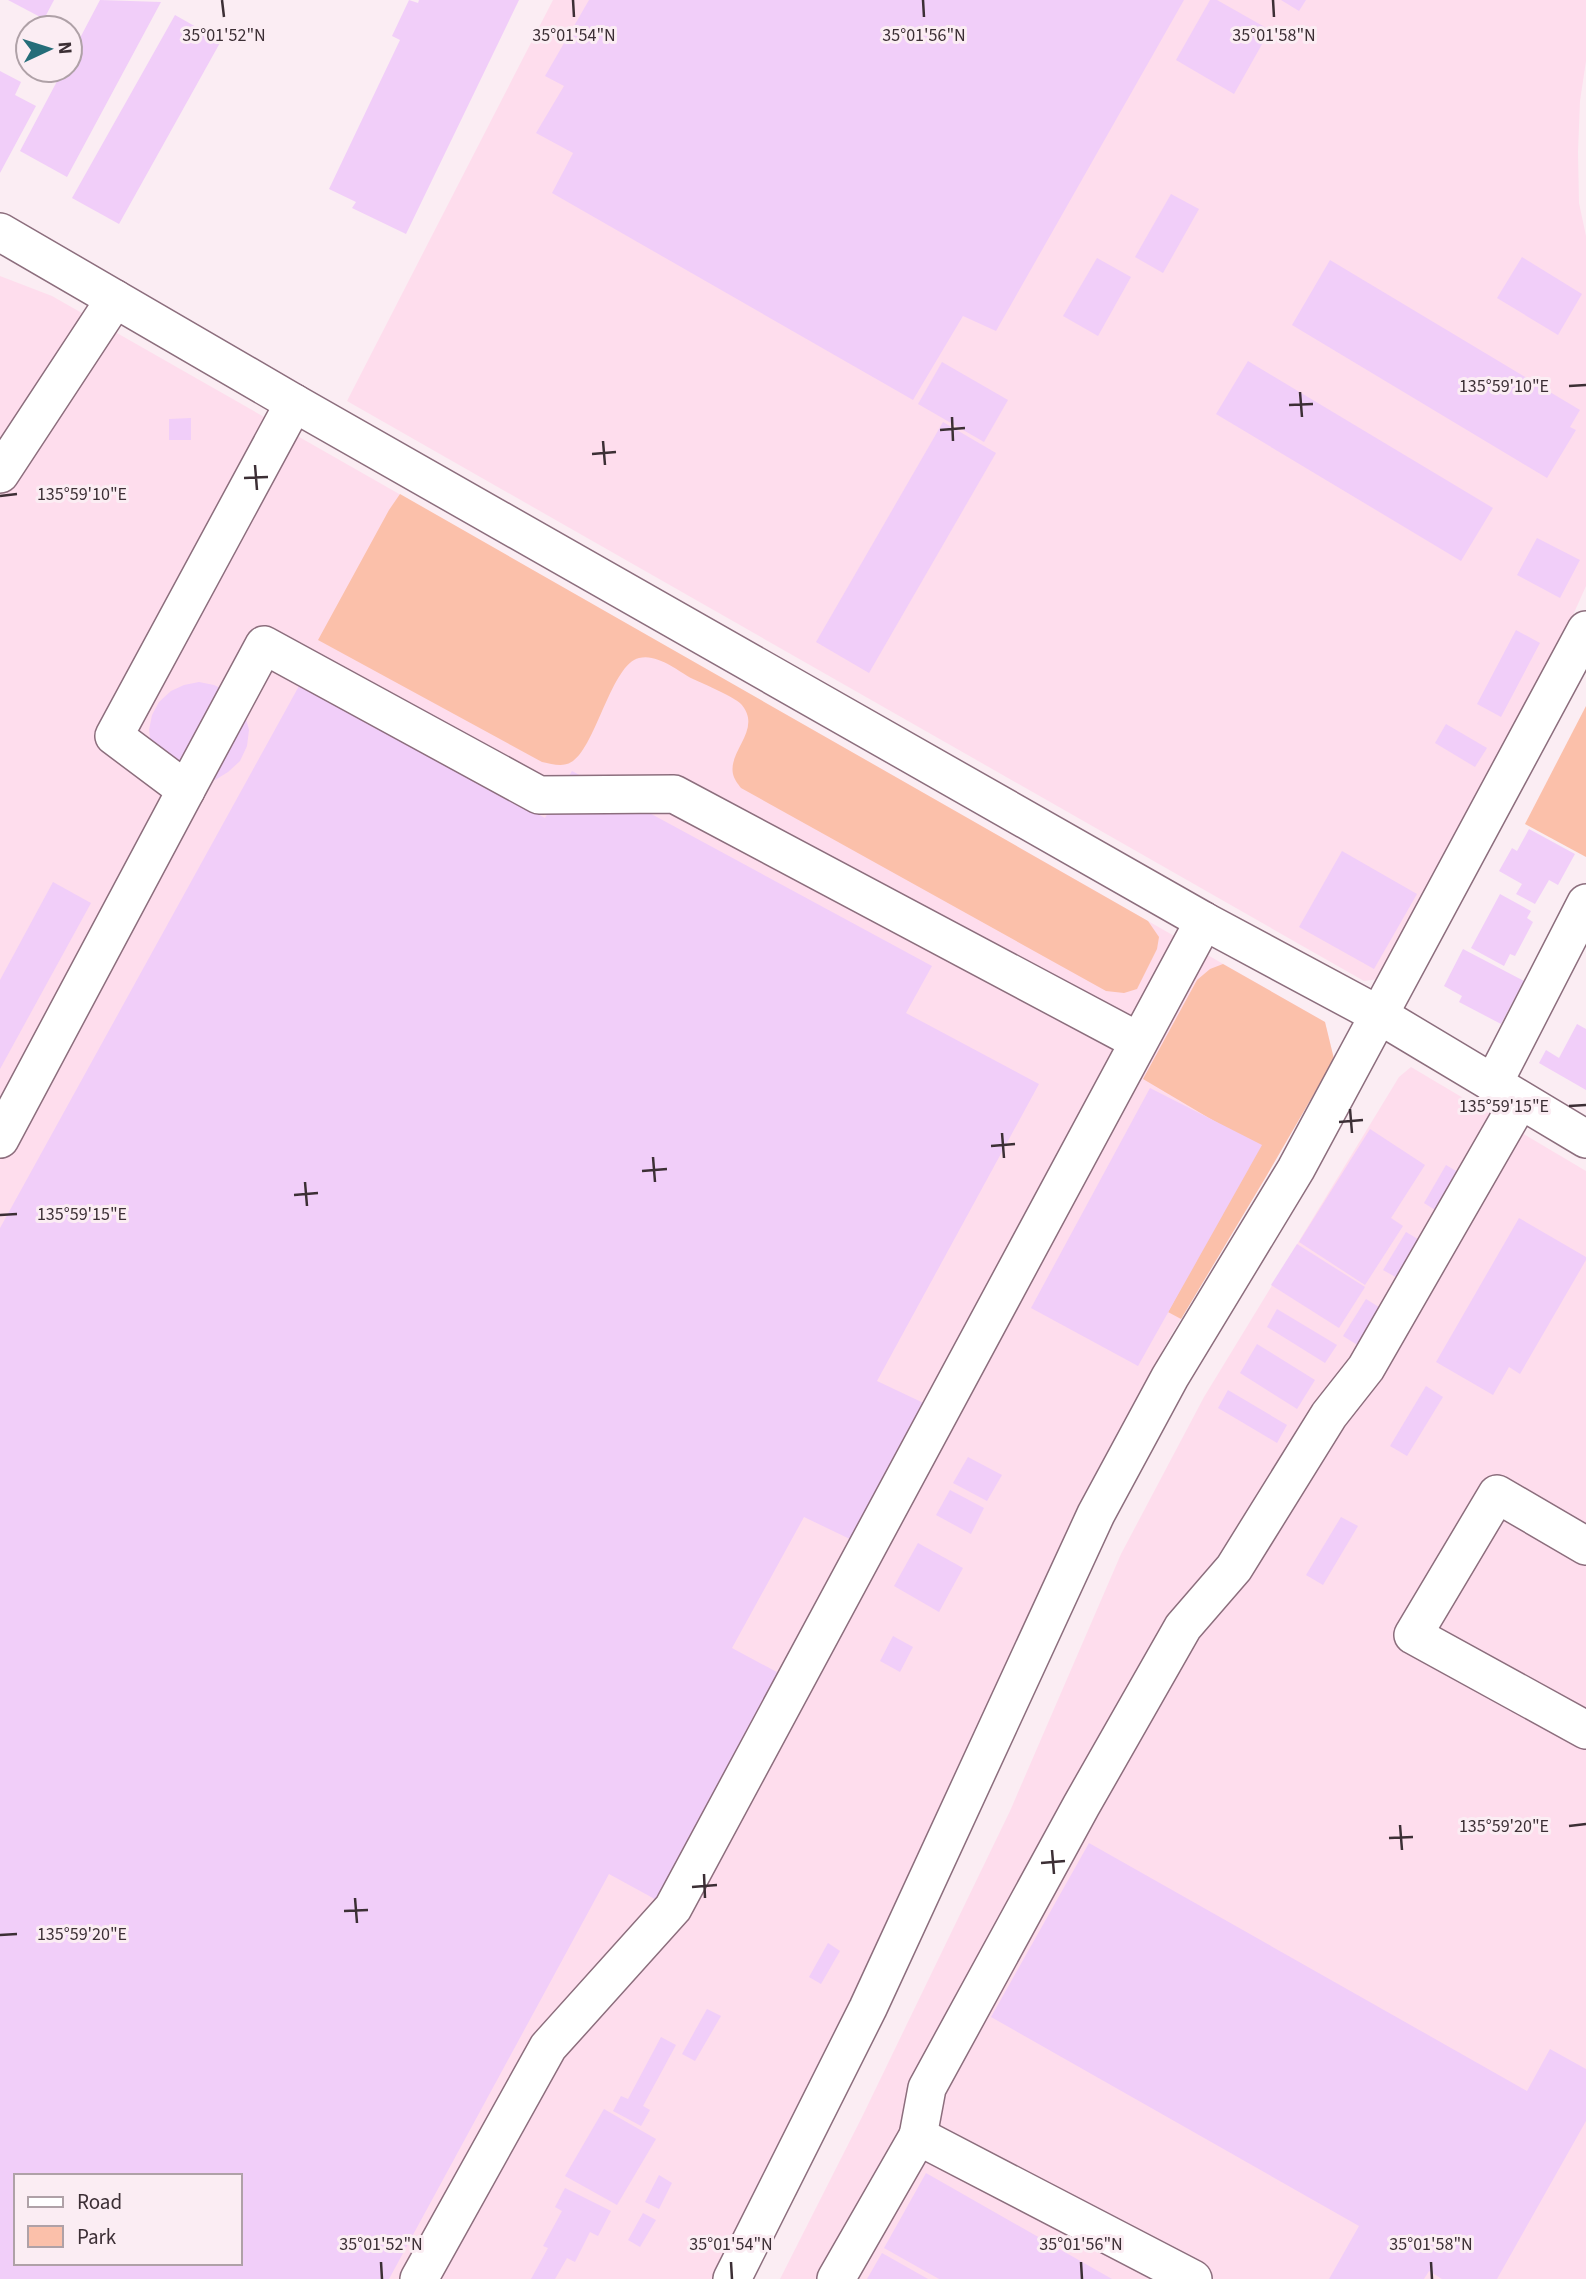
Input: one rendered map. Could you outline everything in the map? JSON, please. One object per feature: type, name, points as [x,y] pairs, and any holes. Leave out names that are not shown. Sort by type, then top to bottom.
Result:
[{"type":"street","points":[[0,232],[294,403],[1204,921],[1378,1015],[1586,1139]]},
{"type":"street","points":[[0,474],[115,299]]},
{"type":"street","points":[[186,790],[114,736],[294,403]]},
{"type":"street","points":[[733,2279],[868,2008],[1096,1514],[1170,1377],[1296,1169],[1586,630]]},
{"type":"street","points":[[0,1139],[264,645],[540,795],[674,794],[1138,1041]]},
{"type":"street","points":[[836,2279],[918,2136],[927,2088],[1081,1806],[1183,1627],[1234,1568],[1329,1415],[1366,1368],[1506,1092],[1586,903]]},
{"type":"street","points":[[419,2279],[548,2047],[673,1908],[1204,921]]},
{"type":"street","points":[[1586,1546],[1497,1494],[1413,1635],[1586,1730]]},
{"type":"street","points":[[918,2136],[1193,2279]]},
{"type":"shaded area","points":[[553,0],[1586,0],[1586,61],[1580,101],[1578,152],[1579,203],[1586,236],[1586,586],[1565,633],[1379,979],[1364,981],[347,401]]},
{"type":"shaded area","points":[[0,276],[52,296],[1325,1022],[1334,1059],[1167,1342],[1079,1509],[822,2068],[713,2279],[0,2279]]},
{"type":"shaded area","points":[[1411,1067],[1586,1171],[1586,2279],[780,2279],[862,2117],[1010,1811],[1121,1554],[1204,1397],[1399,1077]]},
{"type":"green space","points":[[400,494],[1148,921],[1159,937],[1157,949],[1137,989],[1124,993],[1106,991],[741,788],[734,776],[733,765],[747,731],[747,713],[741,704],[726,694],[660,660],[646,657],[629,663],[612,689],[581,752],[573,761],[558,765],[542,762],[318,640]]},
{"type":"green space","points":[[1586,706],[1586,857],[1525,824]]},
{"type":"green space","points":[[1223,964],[1325,1022],[1334,1059],[1181,1319],[1168,1312],[1258,1147],[1143,1079],[1197,980],[1210,969]]},
{"type":"building","points":[[8,0],[54,0],[47,14],[35,14]]},
{"type":"building","points":[[100,0],[161,2],[67,177],[20,151],[56,84],[84,84],[84,30]]},
{"type":"building","points":[[409,0],[418,3],[419,0],[519,0],[406,234],[352,208],[356,202],[329,189],[400,40],[392,36]]},
{"type":"building","points":[[589,0],[1184,0],[996,331],[963,316],[913,400],[552,193],[573,153],[536,133],[564,86],[545,76]]},
{"type":"building","points":[[1210,0],[1217,0],[1270,30],[1234,94],[1176,60]]},
{"type":"building","points":[[1281,0],[1306,0],[1299,11]]},
{"type":"building","points":[[175,15],[221,41],[119,224],[72,198]]},
{"type":"building","points":[[0,71],[14,78],[14,84],[20,84],[15,95],[36,106],[0,173]]},
{"type":"building","points":[[1171,194],[1199,209],[1163,273],[1135,257]]},
{"type":"building","points":[[1522,257],[1582,294],[1558,335],[1497,298]]},
{"type":"building","points":[[1097,258],[1131,277],[1098,336],[1063,316]]},
{"type":"building","points":[[1330,260],[1580,410],[1570,427],[1576,430],[1547,478],[1292,325]]},
{"type":"building","points":[[1248,361],[1493,508],[1461,561],[1216,414]]},
{"type":"building","points":[[942,362],[1008,400],[984,442],[918,404]]},
{"type":"building","points":[[191,418],[191,440],[169,440],[169,419]]},
{"type":"building","points":[[943,422],[996,453],[869,673],[816,642]]},
{"type":"building","points":[[1537,538],[1580,560],[1560,598],[1517,575]]},
{"type":"building","points":[[1516,630],[1540,643],[1501,717],[1477,704]]},
{"type":"building","points":[[199,682],[227,691],[245,715],[249,730],[247,746],[240,761],[215,780],[198,782],[151,746],[149,730],[152,715],[159,702],[171,691]]},
{"type":"building","points":[[299,686],[545,818],[572,771],[932,966],[906,1013],[1039,1084],[877,1381],[932,1407],[856,1542],[804,1517],[732,1648],[786,1677],[662,1903],[609,1874],[389,2279],[0,2279],[0,1228]]},
{"type":"building","points":[[1446,724],[1487,748],[1475,767],[1435,743]]},
{"type":"building","points":[[1529,829],[1575,854],[1558,885],[1549,880],[1535,904],[1516,894],[1522,884],[1499,871],[1512,848],[1517,851]]},
{"type":"building","points":[[1342,851],[1417,894],[1374,969],[1299,927]]},
{"type":"building","points":[[53,882],[91,903],[0,1069],[0,980]]},
{"type":"building","points":[[1500,894],[1531,911],[1527,918],[1533,922],[1515,956],[1510,954],[1504,966],[1471,948]]},
{"type":"building","points":[[1463,949],[1524,981],[1501,1024],[1459,1002],[1462,996],[1444,986]]},
{"type":"building","points":[[1577,1024],[1586,1029],[1586,1090],[1539,1063],[1546,1050],[1559,1058]]},
{"type":"building","points":[[1150,1088],[1262,1145],[1138,1366],[1031,1308]]},
{"type":"building","points":[[1370,1129],[1425,1165],[1391,1218],[1403,1226],[1365,1285],[1299,1242]]},
{"type":"building","points":[[1446,1165],[1463,1175],[1440,1213],[1424,1203]]},
{"type":"building","points":[[1519,1218],[1586,1257],[1586,1260],[1520,1374],[1509,1367],[1493,1395],[1436,1362]]},
{"type":"building","points":[[1406,1232],[1421,1241],[1399,1279],[1383,1270]]},
{"type":"building","points":[[1297,1244],[1365,1287],[1339,1328],[1271,1285]]},
{"type":"building","points":[[1366,1299],[1382,1309],[1359,1346],[1343,1336]]},
{"type":"building","points":[[1277,1309],[1337,1345],[1325,1363],[1267,1327]]},
{"type":"building","points":[[1257,1344],[1315,1380],[1297,1409],[1240,1373]]},
{"type":"building","points":[[1426,1386],[1443,1397],[1407,1456],[1390,1446]]},
{"type":"building","points":[[1228,1390],[1287,1425],[1277,1443],[1218,1408]]},
{"type":"building","points":[[968,1457],[1002,1475],[987,1501],[953,1483]]},
{"type":"building","points":[[950,1490],[984,1508],[971,1534],[936,1515]]},
{"type":"building","points":[[1341,1517],[1358,1526],[1323,1585],[1306,1575]]},
{"type":"building","points":[[918,1543],[963,1568],[939,1612],[894,1586]]},
{"type":"building","points":[[893,1636],[913,1647],[900,1672],[880,1661]]},
{"type":"building","points":[[1089,1843],[1527,2091],[1550,2049],[1586,2069],[1586,2121],[1497,2279],[1442,2279],[1429,2271],[1424,2279],[1329,2279],[1359,2226],[991,2017]]},
{"type":"building","points":[[828,1943],[840,1951],[821,1984],[809,1977]]},
{"type":"building","points":[[707,2009],[721,2016],[695,2061],[682,2054]]},
{"type":"building","points":[[661,2037],[676,2045],[643,2106],[650,2110],[641,2126],[613,2111],[621,2096],[628,2099]]},
{"type":"building","points":[[604,2109],[656,2139],[617,2205],[565,2176]]},
{"type":"building","points":[[926,2173],[1112,2279],[939,2279],[884,2248]]},
{"type":"building","points":[[659,2175],[672,2183],[659,2209],[645,2202]]},
{"type":"building","points":[[565,2188],[611,2211],[598,2236],[590,2232],[575,2262],[567,2258],[555,2279],[531,2279],[548,2248],[543,2246],[562,2211],[555,2207]]},
{"type":"building","points":[[643,2213],[656,2220],[640,2247],[628,2240]]},
{"type":"building","points":[[882,2253],[928,2279],[867,2279]]}]
